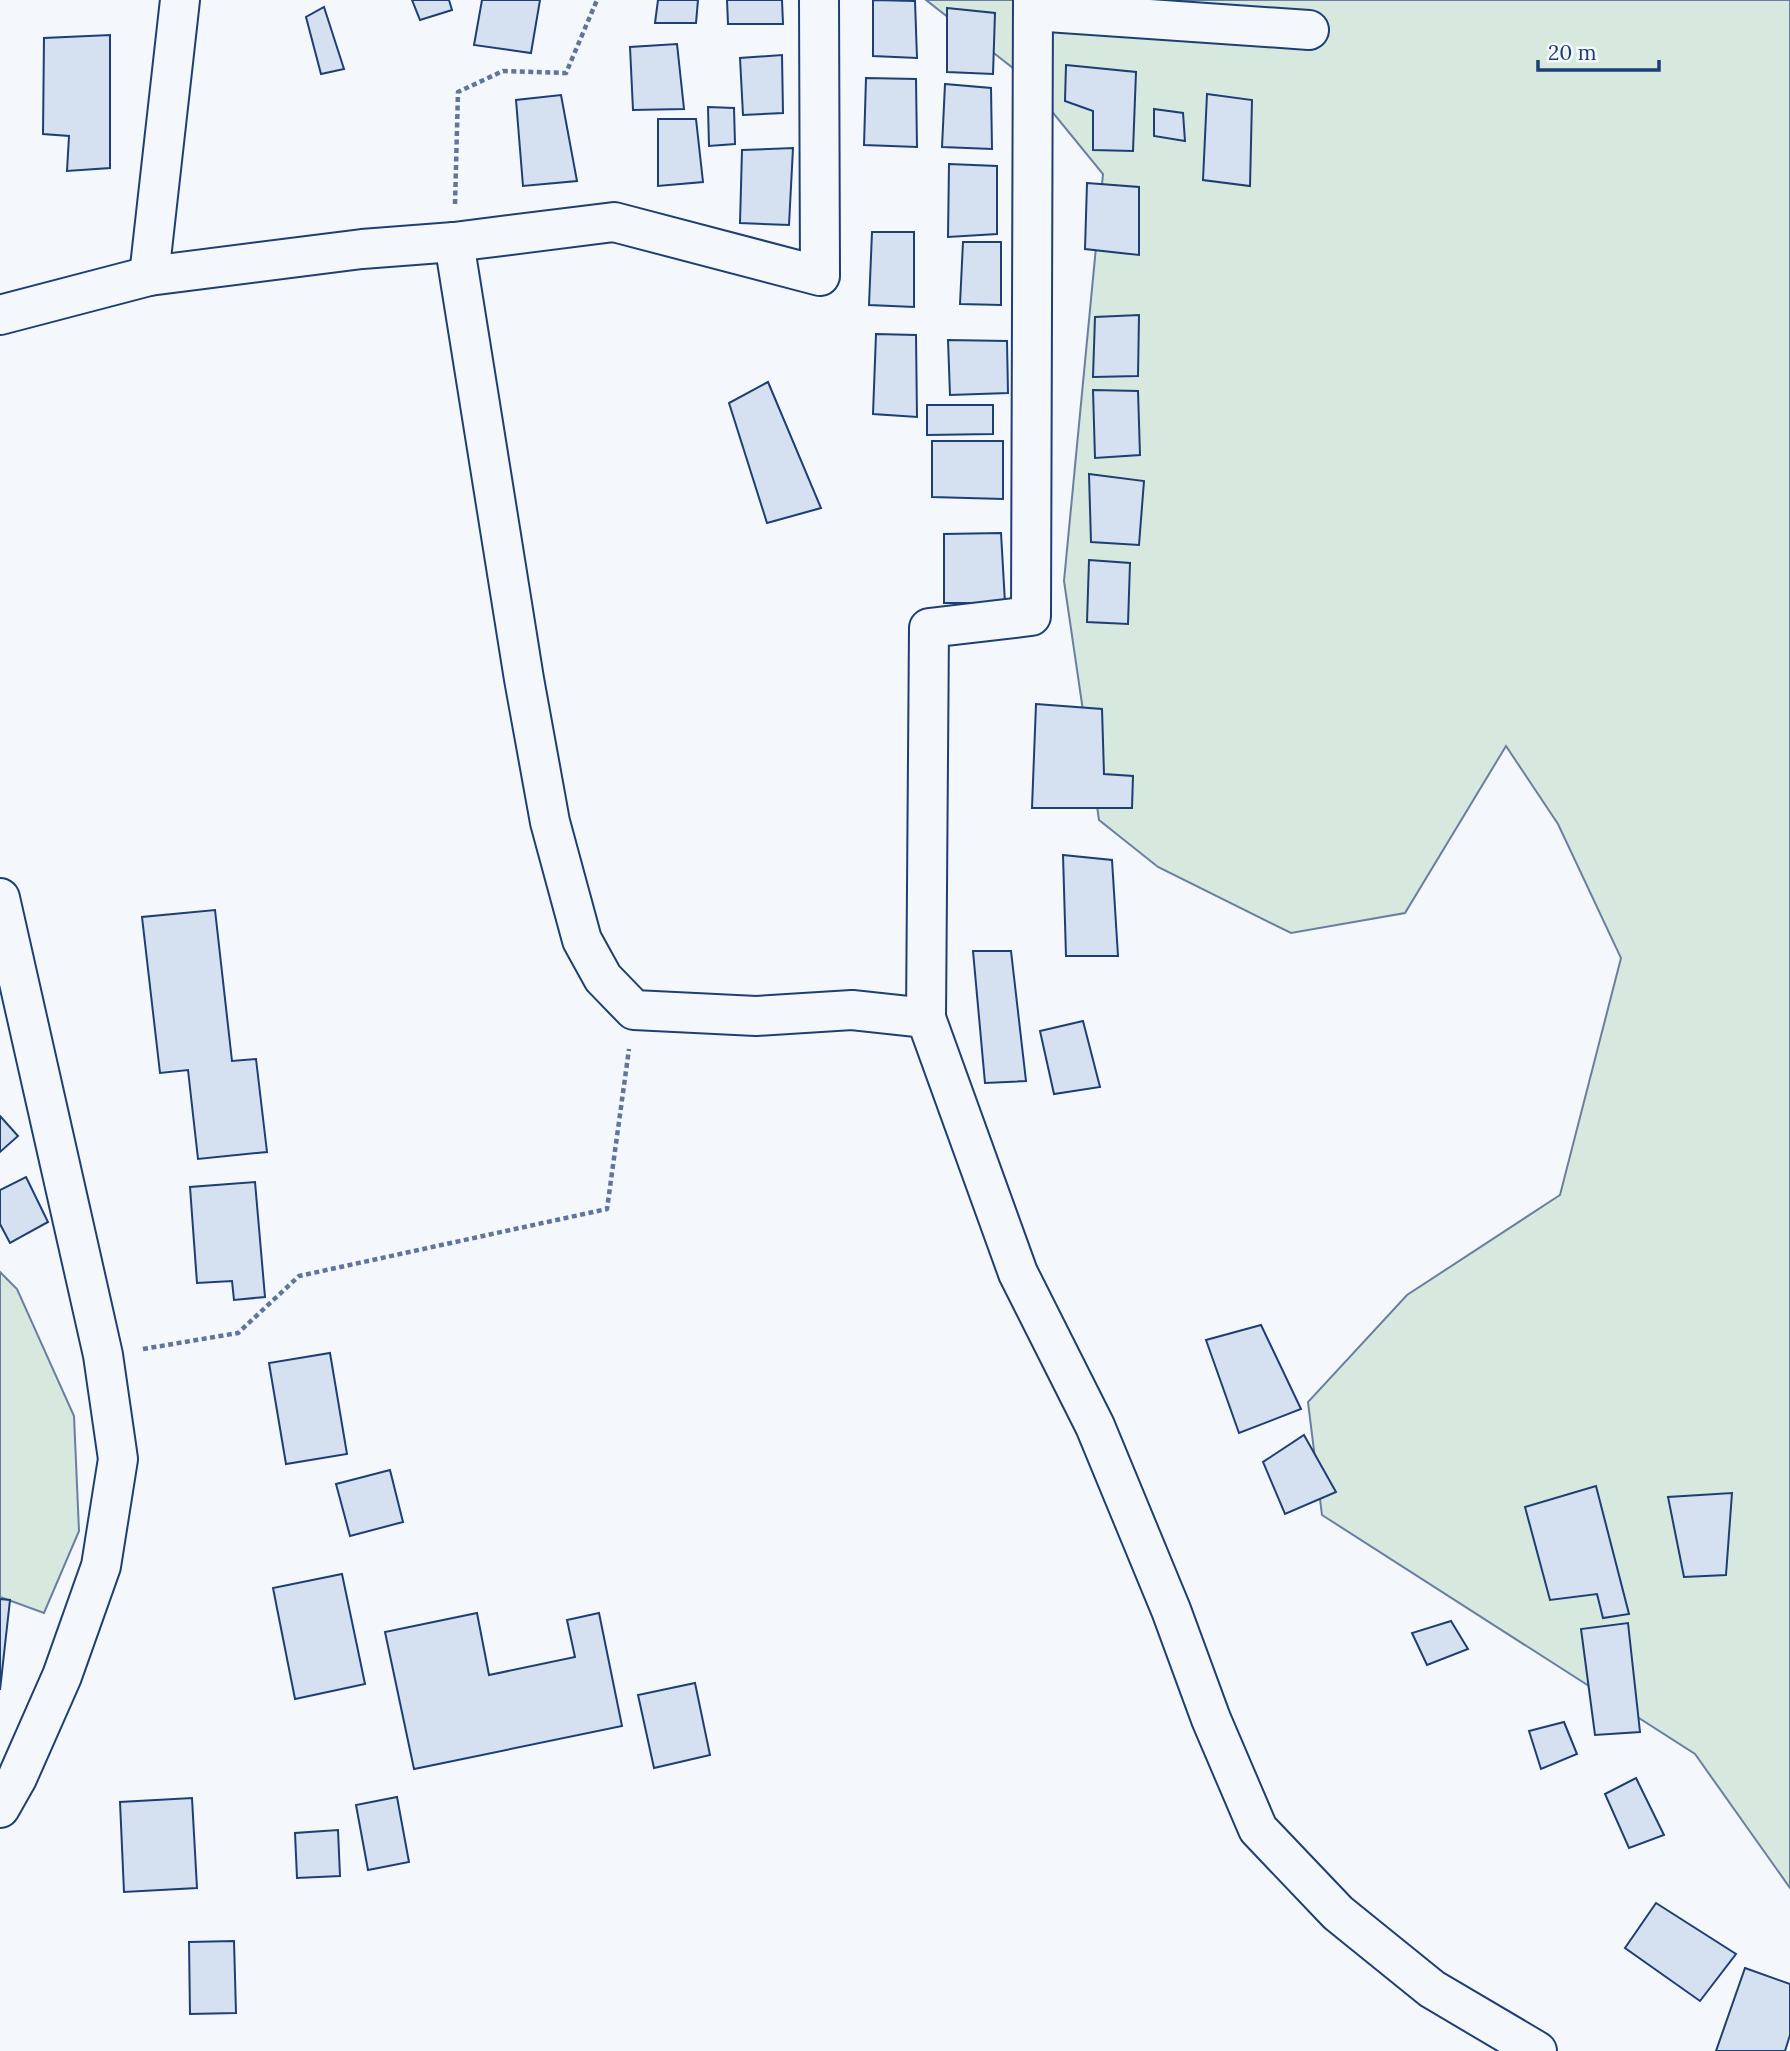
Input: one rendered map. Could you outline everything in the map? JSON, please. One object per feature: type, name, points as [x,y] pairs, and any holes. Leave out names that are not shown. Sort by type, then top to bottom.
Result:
[{"type":"street","points":[[149,276],[180,0]]},
{"type":"street","points":[[0,315],[149,276],[362,249],[454,242],[614,222],[820,276],[819,0]]},
{"type":"street","points":[[1309,30],[1033,6],[1031,616],[929,628],[926,1018],[1018,1273],[1095,1426],[1258,1829],[1338,1913],[1432,1989],[1536,2051]]},
{"type":"street","points":[[454,242],[524,679],[550,822],[582,940],[603,978],[634,1010],[756,1016],[852,1010],[926,1018]]},
{"type":"street","points":[[0,898],[103,1356],[118,1460],[102,1566],[62,1676],[17,1778],[0,1808]]},
{"type":"path","points":[[454,242],[458,92],[503,71],[566,73],[597,0]]},
{"type":"path","points":[[103,1356],[238,1333],[299,1276],[607,1209],[634,1010]]},
{"type":"shaded area","points":[[926,0],[1790,0],[1790,1888],[1695,1754],[1322,1515],[1308,1402],[1407,1295],[1560,1195],[1621,958],[1558,824],[1506,746],[1405,913],[1291,933],[1158,867],[1099,820],[1064,581],[1103,174],[1023,76]]},
{"type":"shaded area","points":[[0,1272],[17,1289],[74,1416],[79,1531],[44,1613],[0,1597]]},
{"type":"building","points":[[412,0],[449,0],[452,10],[420,20]]},
{"type":"building","points":[[482,0],[540,0],[531,53],[474,45]]},
{"type":"building","points":[[658,0],[698,0],[696,23],[655,23]]},
{"type":"building","points":[[727,0],[782,0],[783,24],[728,24]]},
{"type":"building","points":[[873,0],[915,1],[917,58],[873,56]]},
{"type":"building","points":[[324,7],[344,69],[321,74],[306,17]]},
{"type":"building","points":[[947,8],[995,13],[993,74],[947,72]]},
{"type":"building","points":[[110,35],[110,168],[67,171],[69,136],[43,134],[44,38]]},
{"type":"building","points":[[677,44],[684,109],[633,110],[630,47]]},
{"type":"building","points":[[782,55],[783,113],[743,115],[740,58]]},
{"type":"building","points":[[1066,65],[1136,72],[1133,151],[1093,150],[1093,111],[1065,101]]},
{"type":"building","points":[[866,78],[916,79],[917,147],[864,145]]},
{"type":"building","points":[[945,84],[991,88],[992,149],[942,147]]},
{"type":"building","points":[[1207,94],[1252,100],[1250,186],[1203,180]]},
{"type":"building","points":[[561,95],[577,181],[523,186],[516,100]]},
{"type":"building","points":[[708,107],[734,108],[735,144],[709,146]]},
{"type":"building","points":[[1154,109],[1183,113],[1185,141],[1154,136]]},
{"type":"building","points":[[658,119],[696,119],[703,182],[658,186]]},
{"type":"building","points":[[793,148],[789,225],[740,223],[742,150]]},
{"type":"building","points":[[949,164],[997,166],[997,234],[948,237]]},
{"type":"building","points":[[1087,183],[1139,187],[1139,255],[1085,249]]},
{"type":"building","points":[[872,232],[914,232],[914,307],[869,305]]},
{"type":"building","points":[[963,242],[1001,242],[1001,305],[960,304]]},
{"type":"building","points":[[1139,315],[1138,376],[1093,377],[1095,317]]},
{"type":"building","points":[[876,334],[916,335],[917,417],[873,414]]},
{"type":"building","points":[[948,340],[1007,341],[1008,393],[950,395]]},
{"type":"building","points":[[768,382],[821,508],[767,523],[729,403]]},
{"type":"building","points":[[1093,390],[1138,391],[1140,455],[1095,458]]},
{"type":"building","points":[[927,405],[993,405],[993,434],[927,435]]},
{"type":"building","points":[[932,441],[1003,441],[1003,499],[932,497]]},
{"type":"building","points":[[1089,474],[1144,481],[1139,545],[1091,542]]},
{"type":"building","points":[[1001,533],[1005,603],[944,603],[944,534]]},
{"type":"building","points":[[1089,560],[1130,563],[1128,624],[1087,622]]},
{"type":"building","points":[[1036,704],[1102,709],[1104,774],[1133,776],[1132,808],[1032,808]]},
{"type":"building","points":[[1063,855],[1112,860],[1118,956],[1066,956]]},
{"type":"building","points":[[215,910],[232,1061],[256,1059],[267,1152],[198,1159],[188,1070],[160,1073],[142,917]]},
{"type":"building","points":[[973,951],[1011,951],[1026,1081],[985,1083]]},
{"type":"building","points":[[1083,1021],[1100,1087],[1054,1094],[1040,1031]]},
{"type":"building","points":[[0,1116],[18,1136],[0,1152]]},
{"type":"building","points":[[26,1177],[48,1222],[10,1243],[0,1224],[0,1190]]},
{"type":"building","points":[[255,1182],[265,1297],[234,1300],[232,1281],[197,1283],[190,1187]]},
{"type":"building","points":[[1261,1325],[1301,1409],[1239,1433],[1206,1340]]},
{"type":"building","points":[[330,1353],[347,1454],[286,1464],[269,1363]]},
{"type":"building","points":[[1304,1435],[1336,1492],[1285,1514],[1263,1462]]},
{"type":"building","points":[[390,1470],[403,1522],[350,1536],[336,1484]]},
{"type":"building","points":[[1596,1486],[1629,1614],[1603,1618],[1597,1594],[1550,1600],[1525,1507]]},
{"type":"building","points":[[1732,1493],[1726,1575],[1684,1577],[1668,1497]]},
{"type":"building","points":[[342,1574],[365,1684],[295,1699],[273,1588]]},
{"type":"building","points":[[0,1599],[10,1600],[0,1690]]},
{"type":"building","points":[[477,1613],[489,1675],[575,1657],[567,1620],[599,1613],[622,1726],[414,1769],[385,1632]]},
{"type":"building","points":[[1451,1621],[1468,1649],[1427,1665],[1412,1633]]},
{"type":"building","points":[[1628,1623],[1640,1732],[1595,1735],[1581,1629]]},
{"type":"building","points":[[695,1683],[710,1755],[654,1768],[638,1695]]},
{"type":"building","points":[[1564,1722],[1577,1754],[1541,1769],[1529,1731]]},
{"type":"building","points":[[1636,1778],[1664,1835],[1629,1848],[1605,1794]]},
{"type":"building","points":[[397,1797],[409,1862],[368,1870],[356,1805]]},
{"type":"building","points":[[192,1798],[197,1888],[124,1892],[120,1802]]},
{"type":"building","points":[[338,1830],[340,1876],[297,1878],[295,1833]]},
{"type":"building","points":[[1656,1903],[1736,1954],[1700,2001],[1625,1948]]},
{"type":"building","points":[[234,1941],[236,2013],[190,2014],[189,1942]]},
{"type":"building","points":[[1745,1968],[1790,1984],[1790,2035],[1785,2051],[1716,2051]]}]
